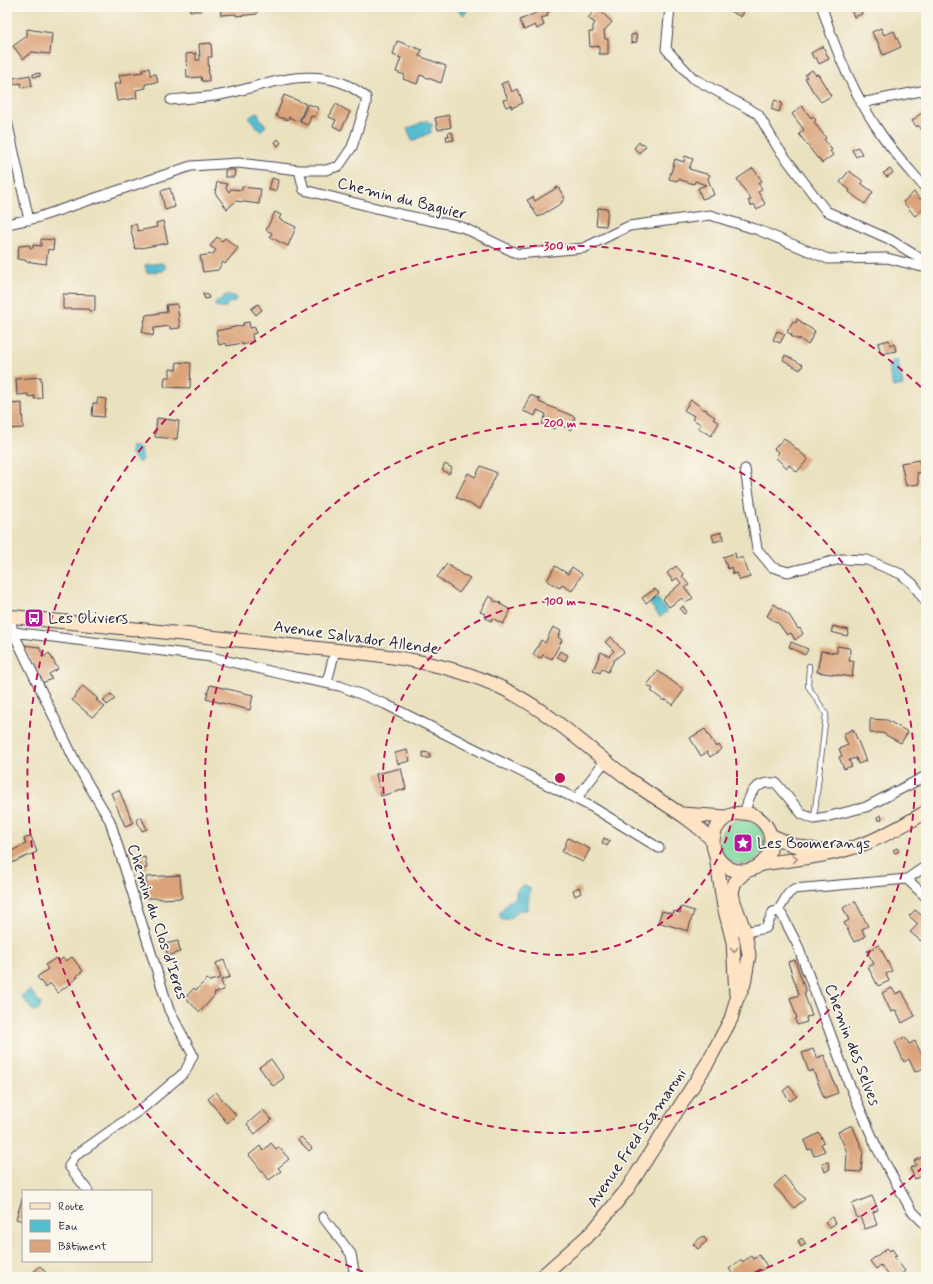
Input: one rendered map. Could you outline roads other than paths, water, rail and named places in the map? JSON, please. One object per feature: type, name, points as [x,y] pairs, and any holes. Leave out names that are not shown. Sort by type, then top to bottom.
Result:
[{"type":"main road","name":"Avenue Salvador Allende","points":[[8,616],[335,650],[399,658],[441,666],[502,688],[529,704],[557,723],[651,796],[692,821],[712,840]]},
{"type":"main road","points":[[761,864],[828,853],[865,843],[905,825],[926,812]]},
{"type":"main road","points":[[735,813],[745,813],[753,815],[767,826],[771,842],[770,851],[767,858],[754,869],[737,871],[721,864],[713,849],[712,840],[716,827],[726,817],[735,813]]},
{"type":"main road","name":"Avenue Salvador Allende","points":[[682,814],[726,817]]},
{"type":"main road","points":[[770,835],[793,845],[828,853]]},
{"type":"main road","name":"Avenue Fred Scamaroni","points":[[716,857],[724,907],[733,942],[736,1001]]},
{"type":"main road","name":"Avenue Fred Scamaroni","points":[[541,1277],[593,1231],[628,1188],[708,1062],[731,1020],[736,1001],[744,984],[749,955],[745,932],[732,892],[735,882],[746,871]]},
{"type":"street","points":[[670,7],[666,49],[693,78],[758,114],[778,148],[826,211],[889,239],[926,262]]},
{"type":"street","points":[[822,7],[846,74],[861,103],[882,136],[926,189]]},
{"type":"street","name":"Chemin du Baguier","points":[[7,224],[29,220],[191,166],[238,163],[299,170],[326,170],[339,166],[352,146],[366,104],[366,97],[355,89],[339,82],[317,78],[286,79],[218,96],[171,100]]},
{"type":"street","points":[[861,103],[926,90]]},
{"type":"street","points":[[7,120],[29,220]]},
{"type":"street","name":"Chemin du Baguier","points":[[299,170],[304,190],[404,215],[462,227],[518,254],[584,248],[629,226],[710,215],[758,230],[828,259],[887,258],[926,268]]},
{"type":"street","points":[[745,469],[757,549],[772,567],[788,572],[840,559],[867,560],[901,574],[913,584],[926,602]]},
{"type":"street","name":"Chemin du Clos d'Ieres","points":[[8,616],[13,632],[77,765],[110,821],[169,1010],[193,1055],[186,1072],[144,1107],[76,1156],[69,1166],[87,1190]]},
{"type":"street","points":[[13,632],[211,657],[340,686],[386,704],[592,807],[659,848]]},
{"type":"street","points":[[327,683],[335,650]]},
{"type":"street","points":[[576,799],[605,761]]},
{"type":"street","points":[[745,813],[752,793],[758,785],[767,783],[776,783],[802,814],[814,819],[866,807],[926,776]]},
{"type":"street","points":[[724,907],[730,912],[738,931],[745,932],[766,928],[773,912],[778,911],[788,894],[794,889],[908,879],[926,866]]},
{"type":"street","points":[[908,879],[926,897]]},
{"type":"street","name":"Chemin des Selves","points":[[778,911],[782,915],[796,944],[848,1081],[877,1148],[911,1210],[926,1225]]},
{"type":"street","points":[[323,1217],[351,1254],[355,1277]]},
{"type":"lane","points":[[809,666],[808,686],[826,714],[814,819]]},
{"type":"water","points":[[454,7],[470,7],[464,15]]},
{"type":"water","points":[[255,113],[258,113],[259,117],[266,126],[260,131],[249,118]]},
{"type":"water","points":[[427,120],[428,123],[432,124],[430,129],[432,132],[412,141],[407,129]]},
{"type":"water","points":[[162,263],[166,266],[163,271],[147,273],[145,265]]},
{"type":"water","points":[[226,295],[236,297],[236,299],[233,303],[229,302],[225,308],[215,306],[216,302]]},
{"type":"water","points":[[892,361],[898,361],[903,385],[893,387],[888,365]]},
{"type":"water","points":[[130,446],[137,446],[140,449],[143,458],[139,463],[131,454]]},
{"type":"water","points":[[658,599],[667,612],[660,617],[650,604],[652,600]]},
{"type":"water","points":[[525,885],[530,889],[527,910],[518,910],[512,917],[502,920],[500,913],[508,902],[516,898],[516,891],[521,886]]},
{"type":"water","points":[[30,990],[41,1004],[39,1010],[33,1011],[21,996]]},
{"type":"place","name":"Les Oliviers","points":[[34,618]]},
{"type":"place","name":"Les Boomerangs","points":[[743,843]]}]
